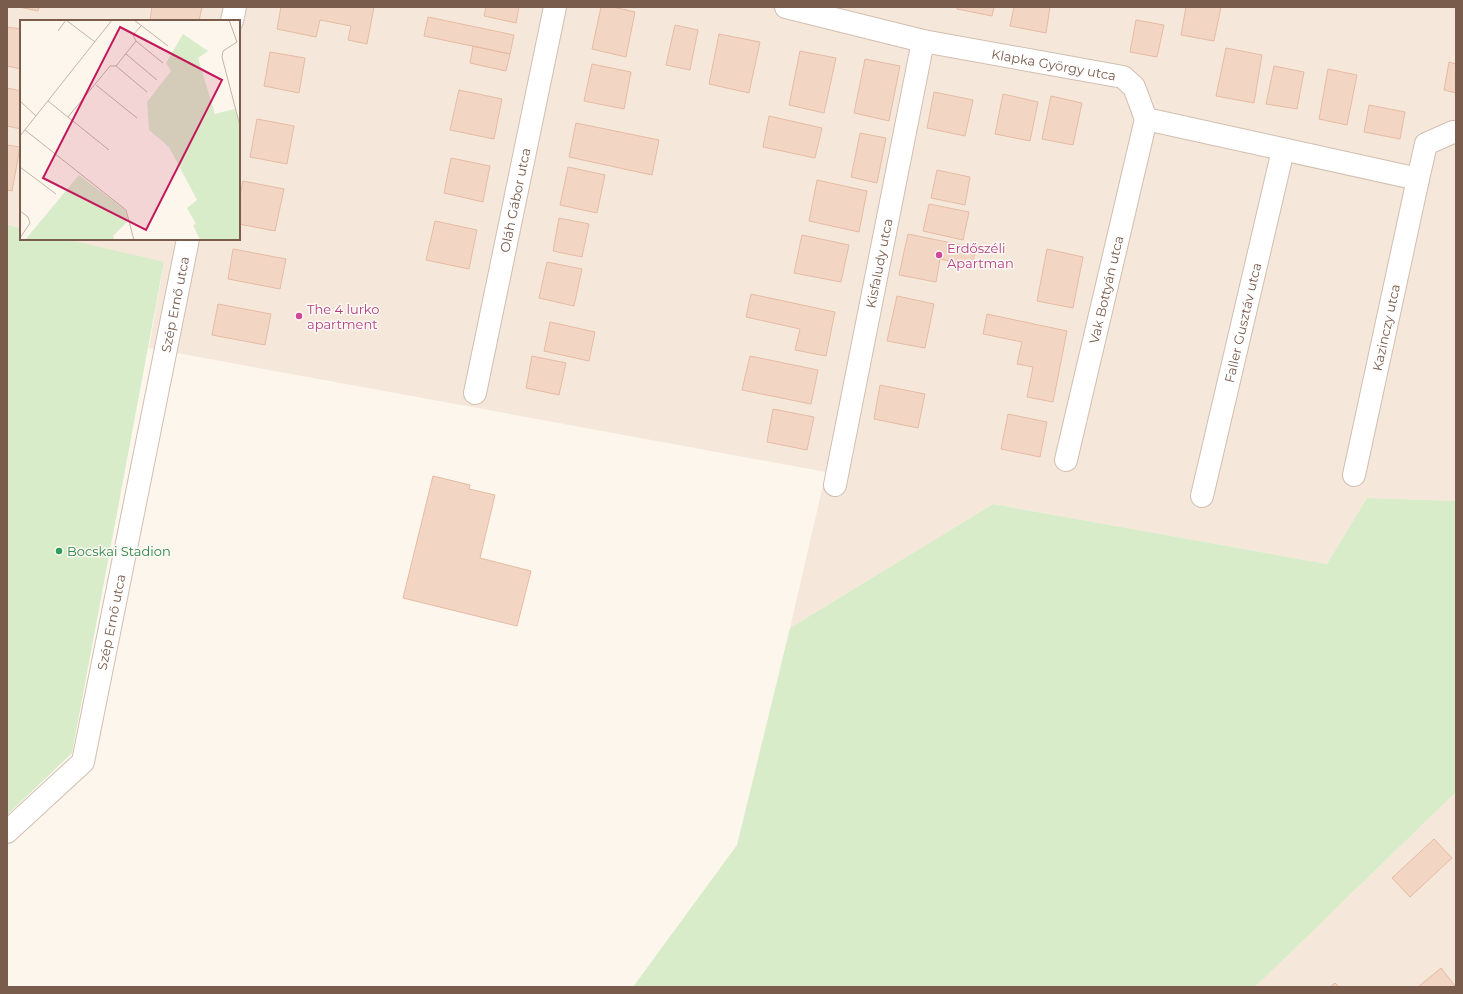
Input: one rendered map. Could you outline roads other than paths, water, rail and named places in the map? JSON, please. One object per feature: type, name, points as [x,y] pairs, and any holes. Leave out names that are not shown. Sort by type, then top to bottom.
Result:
[{"type":"street","points":[[232,20],[235,7]]},
{"type":"street","name":"Oláh Gábor utca","points":[[475,393],[555,7]]},
{"type":"street","name":"Klapka György utca","points":[[786,7],[923,41],[1123,77],[1134,86],[1146,119]]},
{"type":"street","name":"Kisfaludy utca","points":[[835,485],[923,41]]},
{"type":"street","points":[[1146,119],[1418,179],[1426,144],[1456,132]]},
{"type":"street","name":"Vak Bottyán utca","points":[[1066,460],[1146,119]]},
{"type":"street","name":"Faller Gusztáv utca","points":[[1202,496],[1283,150]]},
{"type":"street","name":"Kazinczy utca","points":[[1354,475],[1418,179]]},
{"type":"street","name":"Szép Ernő utca","points":[[7,832],[83,762],[188,240]]},
{"type":"place","name":"Erdőszéli Apartman","points":[[939,255]]},
{"type":"place","name":"The 4 lurko apartment","points":[[299,316]]},
{"type":"place","name":"Bocskai Stadion","points":[[59,551]]}]
